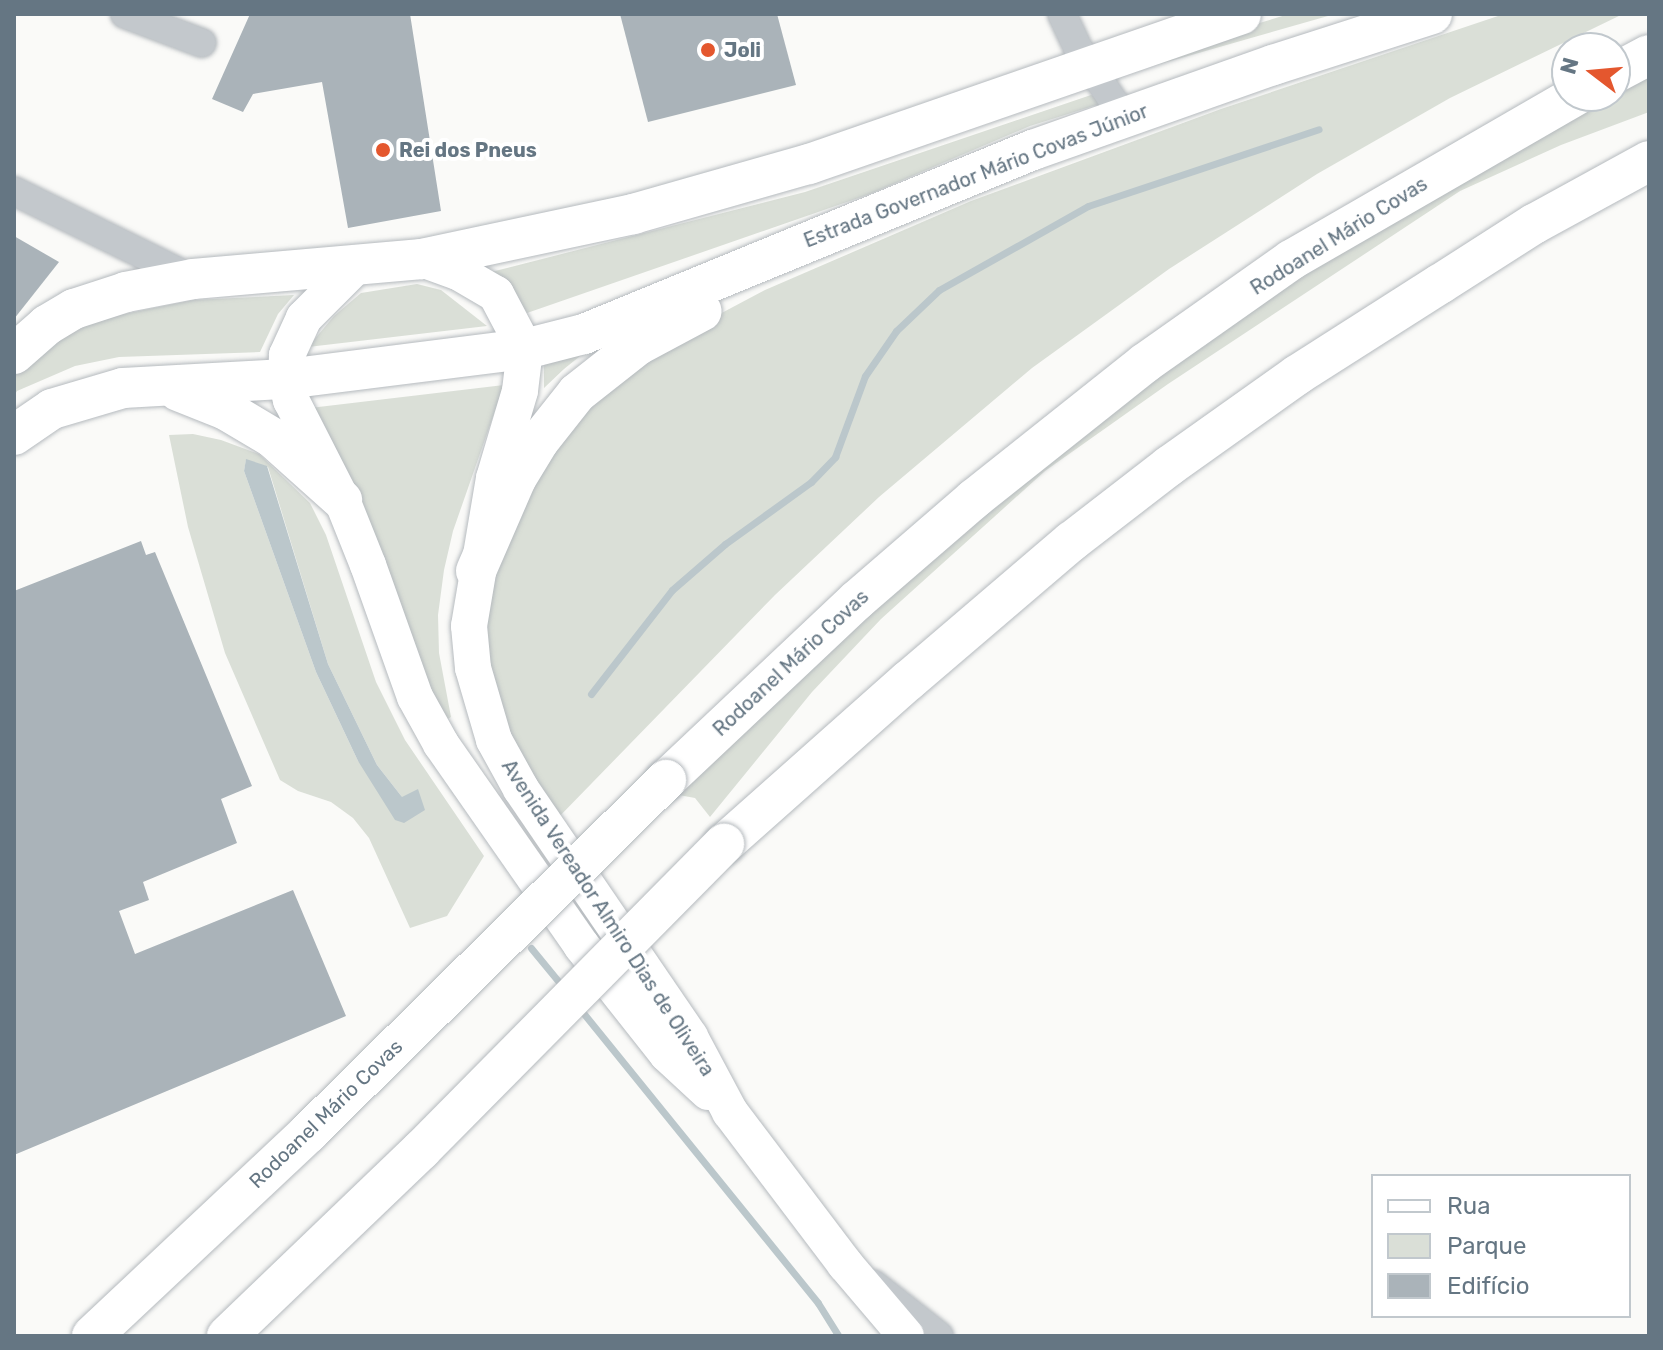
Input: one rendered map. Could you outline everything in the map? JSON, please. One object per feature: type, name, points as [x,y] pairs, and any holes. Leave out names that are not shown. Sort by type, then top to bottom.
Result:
[{"type":"highway","points":[[14,354],[47,325],[74,309],[126,292],[193,279],[422,259],[633,214],[746,183],[1241,14]]},
{"type":"highway","name":"Estrada Governador Mário Covas Júnior","points":[[14,435],[52,409],[90,395],[123,388],[286,379],[525,349],[584,334],[1033,150],[1432,14]]},
{"type":"highway","points":[[1631,65],[1649,55]]},
{"type":"highway","name":"Rodoanel Mário Covas","points":[[92,1336],[308,1133],[666,780],[880,579],[974,499],[1145,363],[1291,260],[1551,110]]},
{"type":"highway","points":[[227,1336],[433,1139],[724,844],[1072,541],[1169,466],[1297,375],[1534,224],[1649,161]]},
{"type":"highway","points":[[476,571],[516,479],[539,441],[577,393],[638,345],[744,289],[850,224]]},
{"type":"highway","points":[[167,386],[226,410],[262,431],[342,500]]},
{"type":"main road","points":[[422,259],[458,272],[496,294],[525,349]]},
{"type":"main road","points":[[286,379],[287,355],[304,318],[356,266]]},
{"type":"main road","name":"Avenida Vereador Almiro Dias de Oliveira","points":[[525,349],[524,375],[494,478],[469,626],[483,710],[494,740],[521,789],[690,1037],[730,1112],[845,1264],[906,1336]]},
{"type":"main road","name":"Avenida Vereador Almiro Dias de Oliveira","points":[[286,379],[291,400],[342,500],[410,685],[441,744],[581,945],[667,1054],[730,1112]]},
{"type":"street","points":[[125,14],[202,43]]},
{"type":"street","points":[[1062,14],[1124,117]]},
{"type":"street","points":[[14,191],[193,279]]},
{"type":"street","points":[[845,1264],[939,1336]]},
{"type":"green space","points":[[1289,14],[1335,14],[1111,78],[1102,71]]},
{"type":"green space","points":[[1504,14],[1623,14],[1586,32],[1551,32],[1551,49],[1450,98],[1317,174],[1169,269],[1032,368],[879,497],[775,595],[555,821],[496,705],[482,602],[527,466],[652,350],[765,290],[971,201],[1221,109]]},
{"type":"green space","points":[[1649,62],[1649,112],[1561,145],[1460,191],[1168,384],[1045,471],[881,619],[812,692],[710,817],[695,798],[668,793],[1047,425],[1556,112],[1631,112],[1631,71]]},
{"type":"green space","points":[[1091,95],[1106,102],[1030,126],[870,194],[527,313],[514,292],[491,272],[805,192]]},
{"type":"green space","points":[[417,284],[441,290],[487,326],[308,347],[334,316],[361,293]]},
{"type":"green space","points":[[294,295],[278,314],[260,352],[119,357],[75,366],[17,391],[14,396],[14,370],[70,325],[193,300]]},
{"type":"green space","points":[[595,344],[564,369],[544,388],[544,358]]},
{"type":"green space","points":[[504,385],[453,531],[444,570],[438,615],[439,653],[451,717],[441,723],[310,408]]},
{"type":"green space","points":[[193,434],[259,454],[310,503],[326,535],[376,682],[405,740],[484,856],[447,916],[410,928],[369,838],[353,818],[331,802],[298,791],[280,780],[225,653],[188,527],[169,435]],"holes":[[[246,460],[268,467],[328,664],[377,765],[402,797],[358,761],[316,672],[244,471]]]},
{"type":"shaded area","points":[[246,459],[267,466],[328,664],[377,765],[402,797],[418,789],[425,810],[404,823],[395,820],[358,761],[316,672],[244,471]]},
{"type":"building","points":[[250,14],[410,14],[441,211],[348,228],[322,82],[253,94],[243,112],[212,99]]},
{"type":"building","name":"Joli","points":[[620,14],[777,14],[796,85],[648,122]]},
{"type":"building","points":[[14,236],[59,262],[14,319]]},
{"type":"building","points":[[141,541],[146,555],[155,552],[252,786],[221,799],[237,843],[143,882],[149,900],[119,911],[135,954],[293,890],[346,1016],[14,1155],[14,591]]},
{"type":"waterway","points":[[591,694],[672,590],[725,544],[811,482],[835,457],[865,376],[896,331],[939,290],[1088,206],[1319,129]]},
{"type":"waterway","points":[[531,948],[563,987]]},
{"type":"waterway","points":[[580,1009],[818,1303],[839,1336]]},
{"type":"place","name":"Joli","points":[[708,50]]},
{"type":"place","name":"Rei dos Pneus","points":[[383,150]]}]
